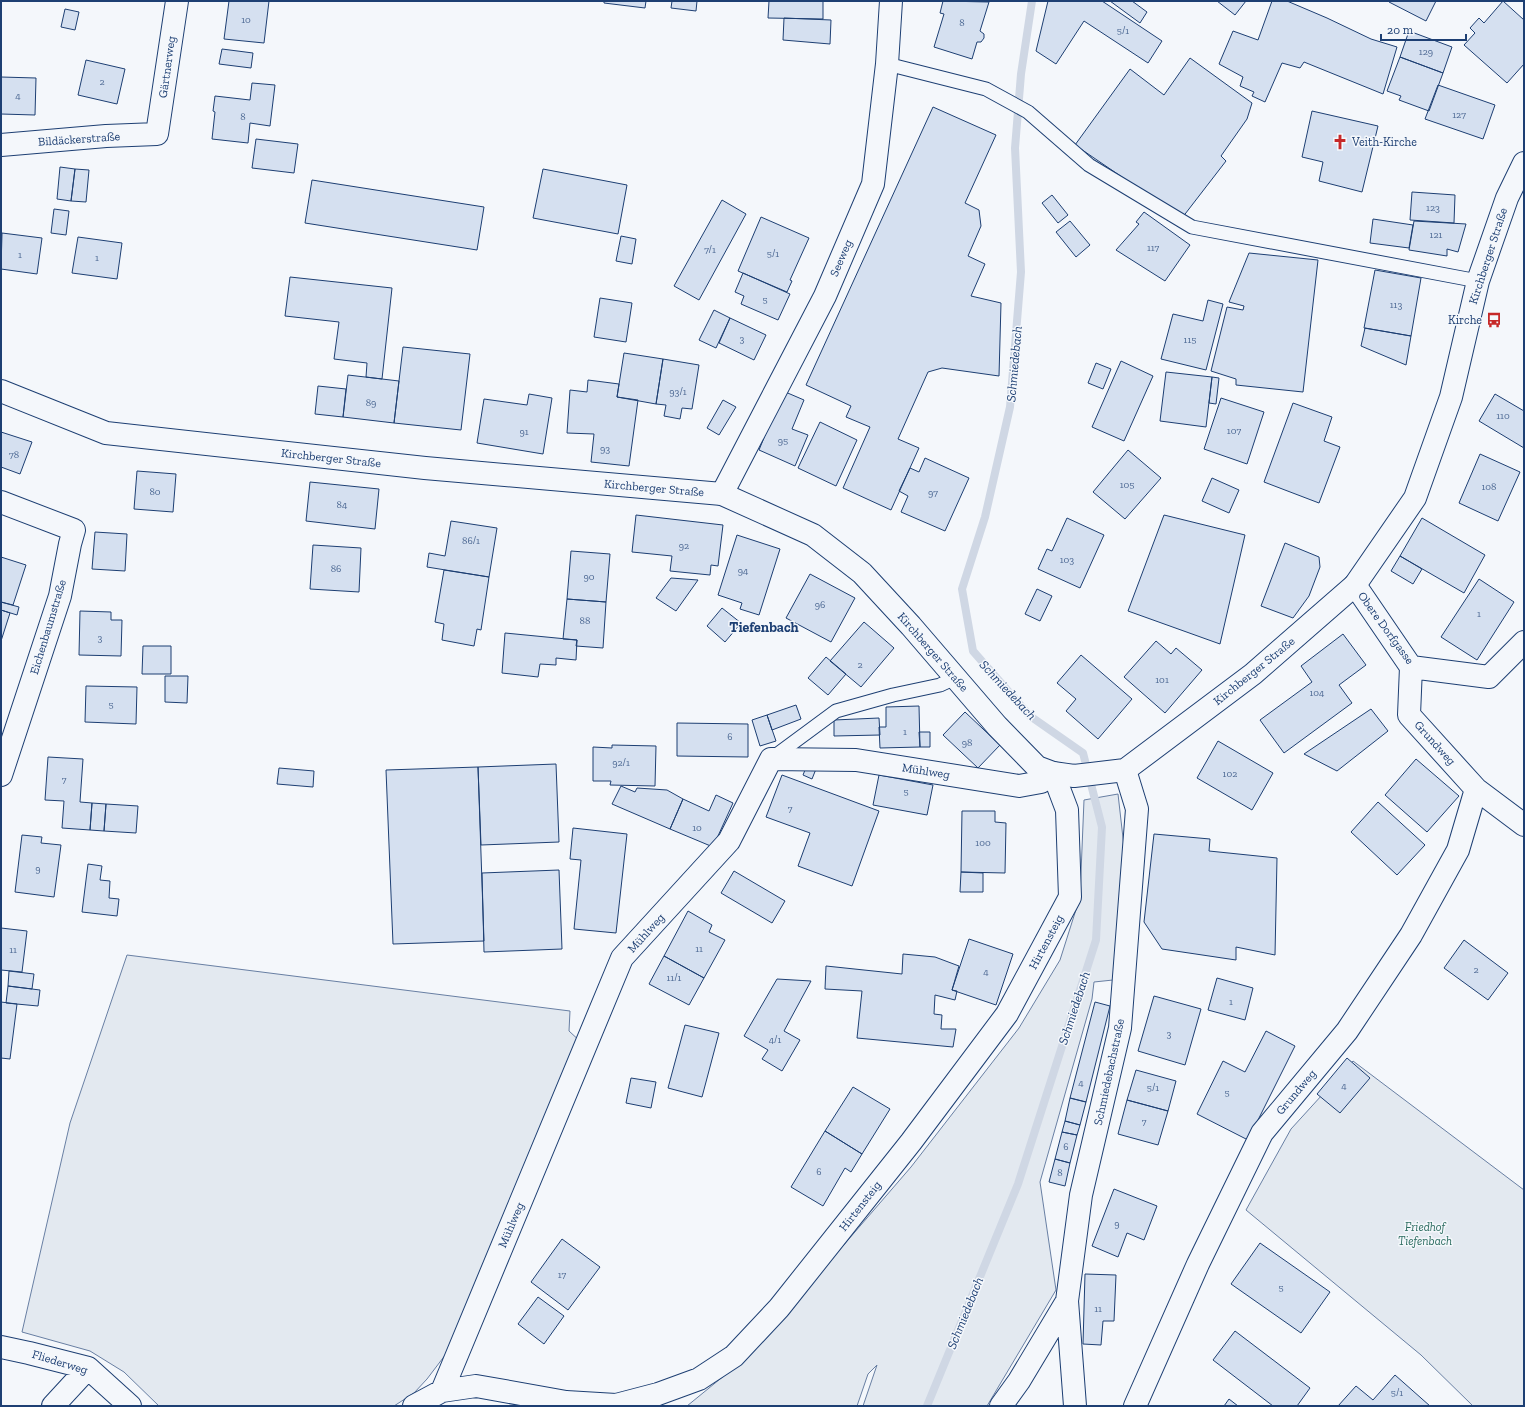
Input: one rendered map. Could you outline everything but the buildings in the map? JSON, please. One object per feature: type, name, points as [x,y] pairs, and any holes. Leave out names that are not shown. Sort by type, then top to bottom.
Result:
[{"type":"street","name":"Gärtnerweg","points":[[157,134],[177,1]]},
{"type":"street","name":"Seeweg","points":[[722,494],[824,296],[873,184],[887,64],[891,1]]},
{"type":"street","name":"Bildäckerstraße","points":[[1,145],[106,136],[157,134]]},
{"type":"street","name":"Kirchberger Straße","points":[[1,391],[106,433],[425,468],[722,494],[813,535],[862,573],[911,626],[997,726],[1037,767],[1053,773],[1074,776],[1118,771],[1253,674],[1355,585],[1415,498],[1450,397],[1478,281],[1507,198],[1524,163]]},
{"type":"street","name":"Eichenbaumstraße","points":[[1,502],[74,530],[60,596],[1,775]]},
{"type":"street","name":"Obere Dorfgasse","points":[[1355,585],[1411,667],[1489,677],[1524,642]]},
{"type":"street","name":"Grundweg","points":[[1411,667],[1409,715],[1476,789],[1524,825]]},
{"type":"street","name":"Mühlweg","points":[[442,1391],[622,958],[729,841],[771,759],[856,760],[1019,786],[1041,782],[1053,773]]},
{"type":"street","name":"Schmiedebachstraße","points":[[1075,1406],[1067,1301],[1081,1195],[1120,1028],[1137,809],[1118,771]]},
{"type":"street","name":"Hirtensteig","points":[[414,1406],[442,1391],[476,1386],[566,1402],[616,1405],[658,1394],[699,1379],[734,1356],[780,1308],[911,1142],[1007,1014],[1070,897],[1067,810],[1053,773]]},
{"type":"street","name":"Grundweg","points":[[1134,1406],[1198,1264],[1262,1133],[1347,1031],[1411,934],[1458,850],[1476,789]]},
{"type":"street","name":"Schmiedebachstraße","points":[[1001,1406],[1019,1381],[1067,1301]]},
{"type":"street","name":"Fliederweg","points":[[1,1347],[88,1368],[130,1406]]},
{"type":"street","points":[[53,1406],[88,1368]]},
{"type":"lane","points":[[887,64],[986,89],[1028,112],[1089,165],[1192,228],[1478,281]]},
{"type":"lane","points":[[771,759],[836,711],[893,695],[940,685],[955,678]]},
{"type":"green space","points":[[1118,794],[1128,882],[1113,980],[1094,982],[1092,999],[1040,1182],[1056,1290],[987,1406],[863,1406],[877,1365],[868,1374],[857,1406],[687,1406],[747,1357],[911,1167],[1019,1028],[1060,960],[1080,897],[1084,800]]},
{"type":"green space","points":[[127,955],[570,1011],[569,1031],[582,1043],[449,1350],[427,1379],[414,1393],[394,1406],[159,1406],[124,1372],[90,1351],[22,1332],[70,1123]]},
{"type":"green space","name":"Friedhof Tiefenbach","points":[[1353,1061],[1524,1190],[1524,1406],[1473,1406],[1421,1355],[1246,1210],[1291,1129]]},
{"type":"waterway","name":"Schmiedebach","points":[[927,1406],[1018,1184],[1096,940],[1102,827],[1083,753],[1030,716],[973,651],[962,589],[985,517],[1010,407],[1021,272],[1015,148],[1021,74],[1032,1]]},
{"type":"place","name":"Veith-Kirche","points":[[1340,142]]},
{"type":"place","name":"Kirche","points":[[1494,320]]},
{"type":"district","name":"Tiefenbach","points":[[764,627]]}]
